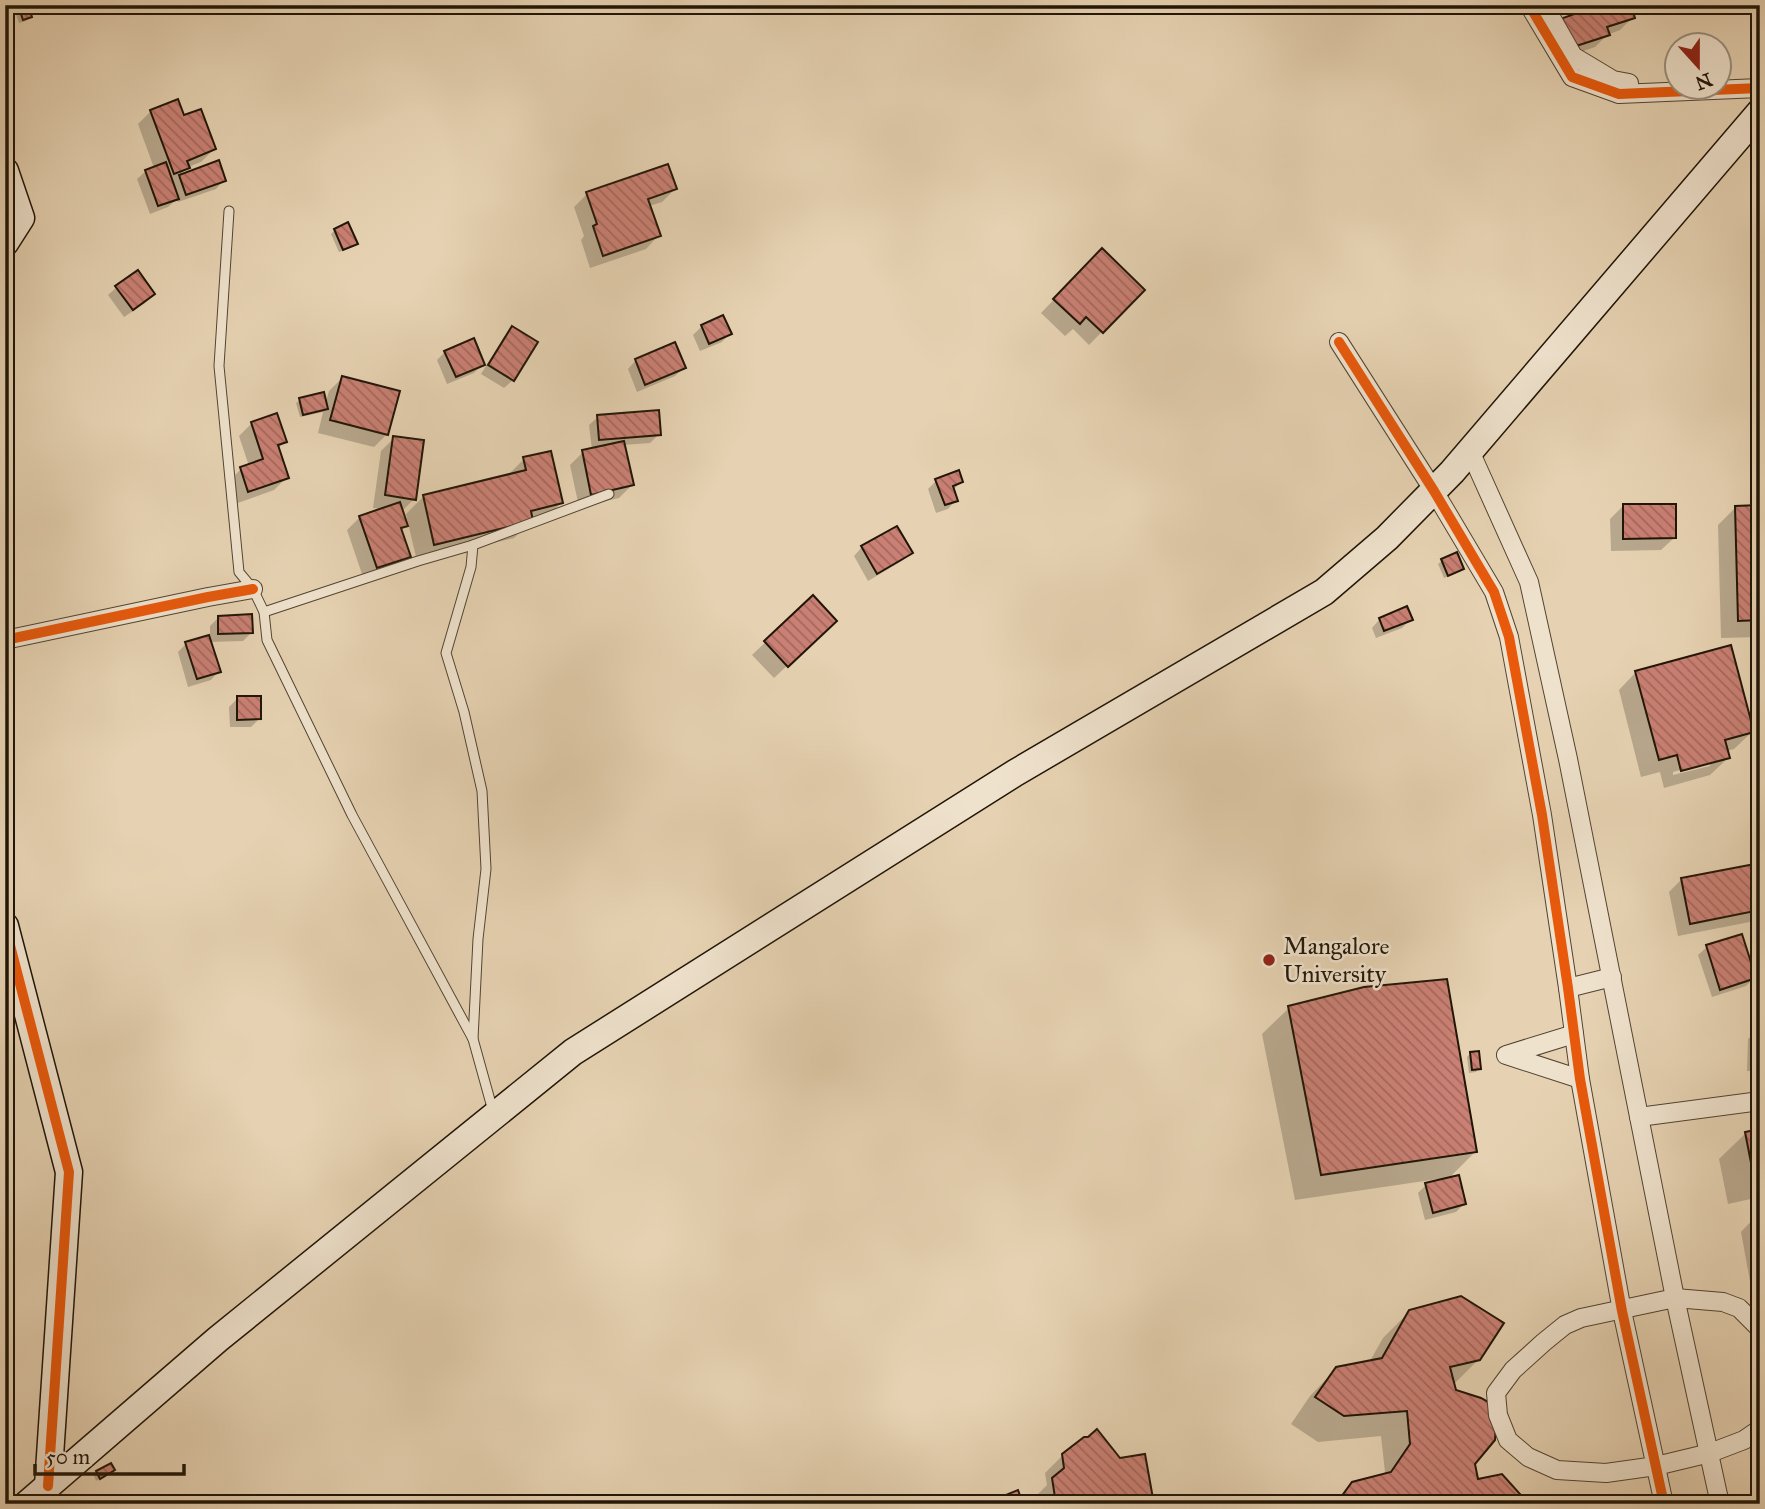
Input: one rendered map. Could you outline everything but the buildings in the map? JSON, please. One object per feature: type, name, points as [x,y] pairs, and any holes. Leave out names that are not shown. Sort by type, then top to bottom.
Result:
[{"type":"main road","points":[[27,1504],[218,1339],[573,1052],[1015,773],[1324,592],[1387,538],[1434,491],[1760,112]]},
{"type":"main road","points":[[5,171],[21,218],[5,243]]},
{"type":"main road","points":[[5,926],[69,1172],[48,1486]]},
{"type":"street","points":[[1529,5],[1572,77],[1619,94],[1760,86]]},
{"type":"street","points":[[1544,5],[1573,56],[1613,79],[1645,87],[1664,86]]},
{"type":"street","points":[[1734,85],[1760,86]]},
{"type":"street","points":[[1339,342],[1434,491],[1494,592],[1509,637],[1542,815],[1580,1079],[1622,1311],[1664,1504]]},
{"type":"street","points":[[1470,451],[1529,582],[1568,759],[1675,1298],[1720,1504]]},
{"type":"street","points":[[5,640],[253,589]]},
{"type":"street","points":[[1568,988],[1612,977]]},
{"type":"street","points":[[1574,1034],[1506,1055],[1580,1079]]},
{"type":"street","points":[[1639,1117],[1760,1101]]},
{"type":"street","points":[[1760,1329],[1739,1308],[1723,1302],[1675,1298],[1581,1318],[1565,1325],[1544,1342],[1513,1370],[1496,1393],[1499,1415],[1508,1440],[1528,1457],[1557,1470],[1606,1474],[1656,1465],[1710,1453],[1744,1440],[1760,1429]]},
{"type":"lane","points":[[229,211],[219,366],[239,572],[253,589],[264,612],[267,640],[352,815],[473,1039],[495,1116]]},
{"type":"lane","points":[[264,612],[473,545],[609,494]]},
{"type":"lane","points":[[473,545],[471,567],[446,653],[464,712],[482,791],[486,869],[478,940],[473,1039]]},
{"type":"cycle path","points":[[1529,5],[1572,77],[1619,94],[1760,88]]},
{"type":"cycle path","points":[[1339,342],[1434,491],[1494,592],[1509,637],[1542,815],[1580,1079],[1622,1311],[1664,1504]]},
{"type":"cycle path","points":[[5,640],[253,589]]},
{"type":"cycle path","points":[[5,926],[69,1172],[48,1486]]},
{"type":"place","name":"Mangalore University","points":[[1269,960]]}]
